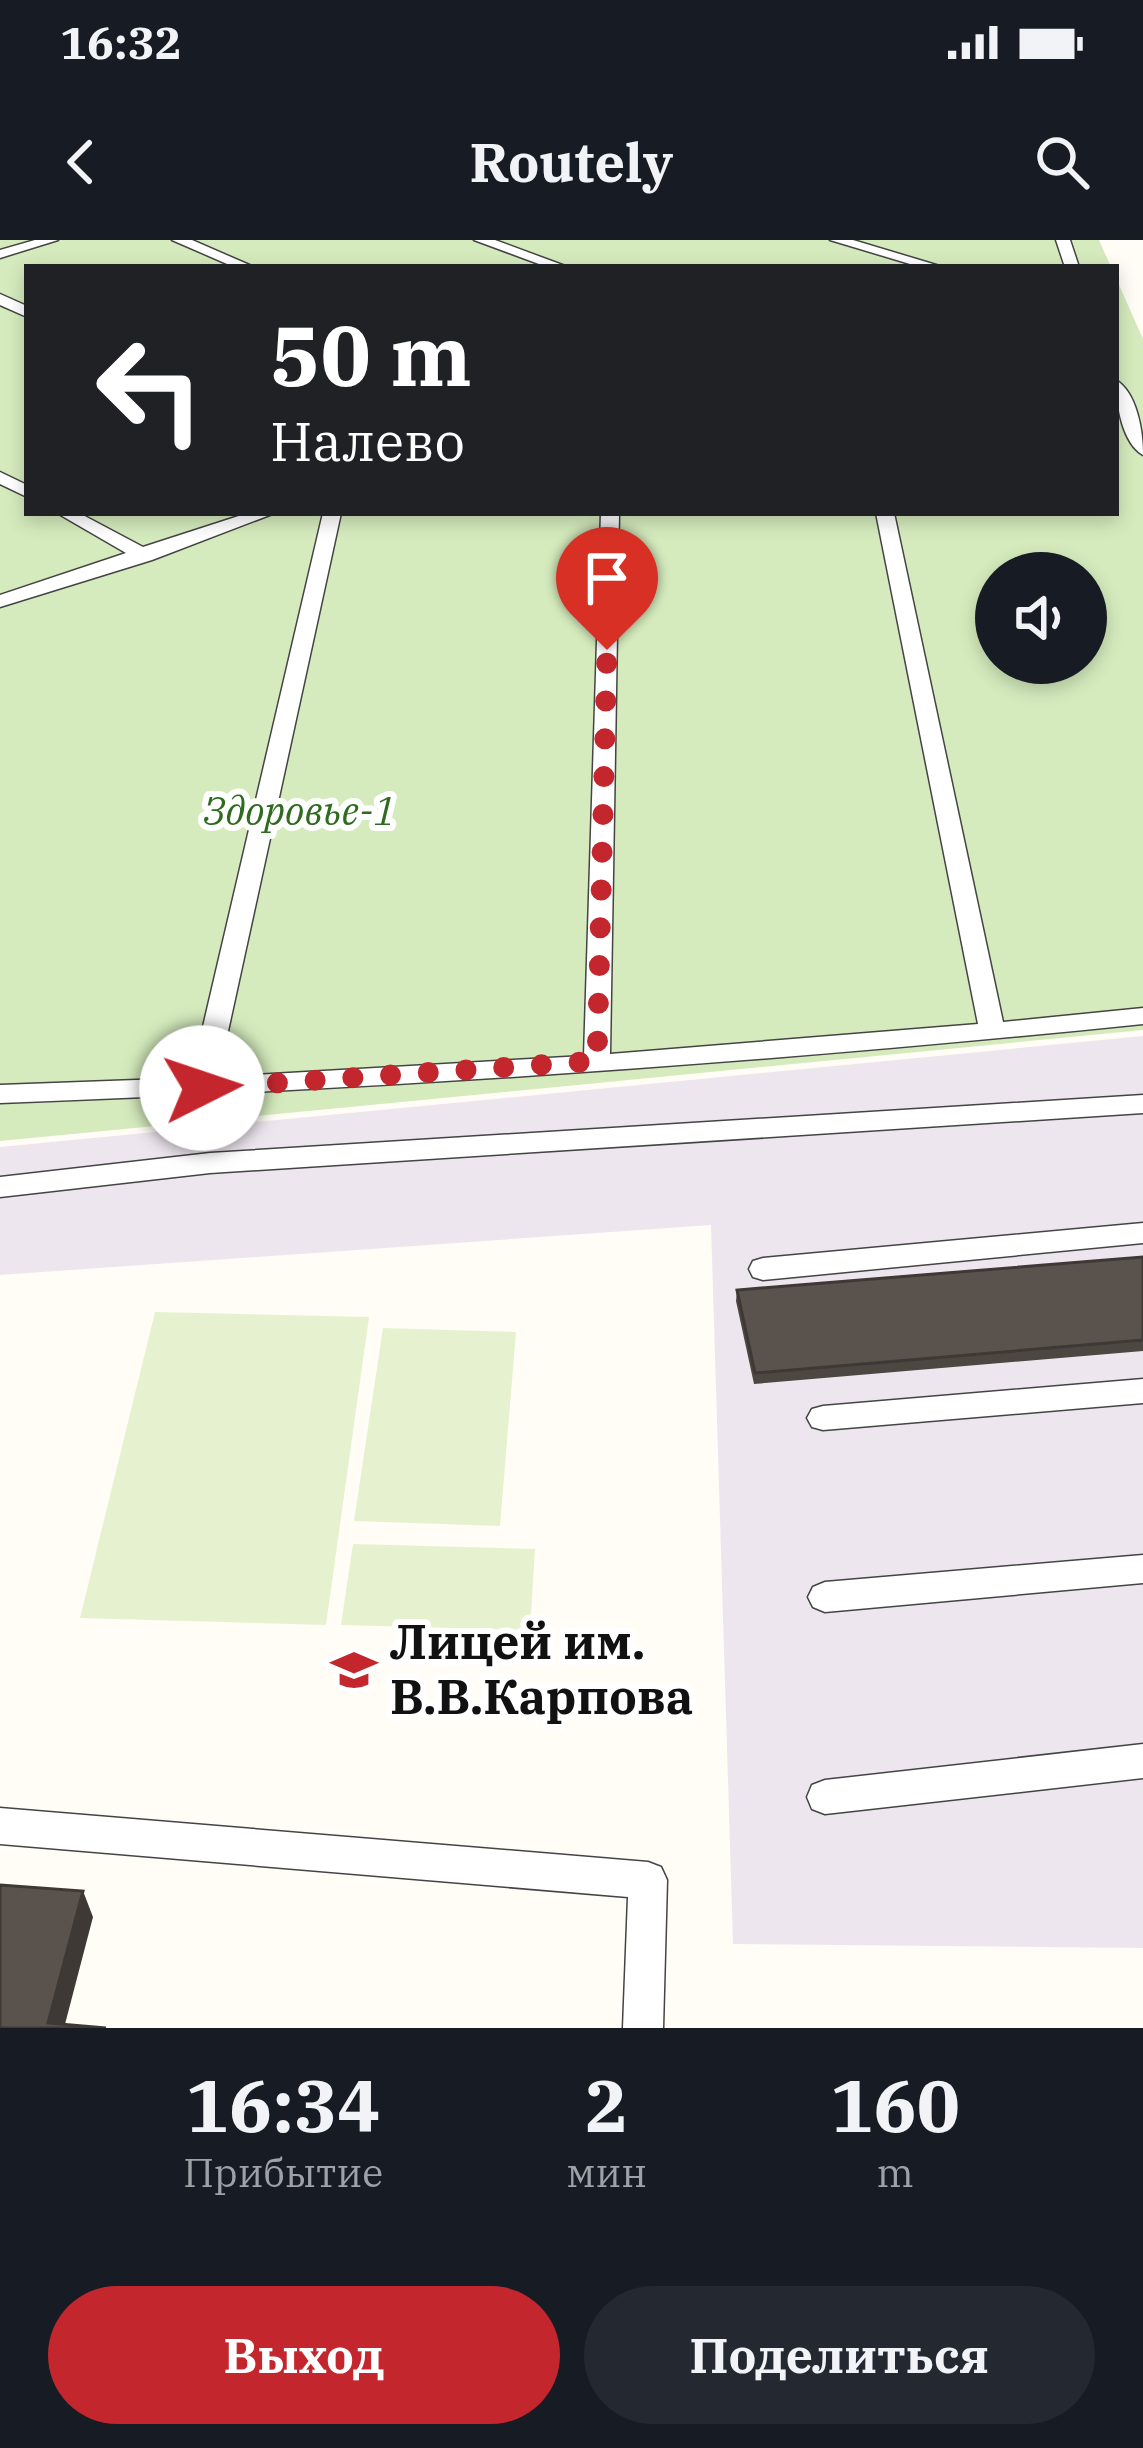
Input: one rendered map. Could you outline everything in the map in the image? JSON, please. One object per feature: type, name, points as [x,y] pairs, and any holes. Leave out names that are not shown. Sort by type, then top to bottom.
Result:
[{"type":"lane","points":[[0,254],[51,240]]},
{"type":"lane","points":[[179,240],[239,264]]},
{"type":"lane","points":[[481,240],[552,264]]},
{"type":"lane","points":[[837,240],[925,264]]},
{"type":"lane","points":[[1119,392],[1143,450]]},
{"type":"lane","points":[[72,516],[145,556]]},
{"type":"lane","points":[[0,601],[258,516]]},
{"type":"lane","points":[[202,1088],[331,516]]},
{"type":"lane","points":[[597,1061],[610,516]]},
{"type":"lane","points":[[886,516],[992,1032]]},
{"type":"lane","points":[[0,1094],[202,1088],[992,1032],[1143,1016]]},
{"type":"lane","points":[[0,1186],[210,1163],[1143,1104]]},
{"type":"lane","points":[[763,1269],[1143,1233]]},
{"type":"lane","points":[[823,1418],[1143,1391]]},
{"type":"lane","points":[[824,1597],[1143,1569]]},
{"type":"lane","points":[[825,1797],[1143,1761]]},
{"type":"lane","points":[[0,1826],[648,1880],[643,2028]]},
{"type":"shaded area","points":[[1143,1036],[1143,1948],[733,1944],[711,1225],[0,1275],[0,1147]]},
{"type":"green space","name":"Здоровье-1","points":[[0,240],[1099,240],[1110,264],[24,264],[24,516],[1119,516],[1119,285],[1143,339],[1143,1030],[0,1141]]},
{"type":"green space","points":[[155,1312],[369,1317],[326,1625],[80,1618]]},
{"type":"green space","points":[[383,1328],[516,1332],[500,1526],[354,1521]]},
{"type":"green space","points":[[353,1544],[535,1549],[530,1630],[341,1625]]},
{"type":"building","points":[[1143,1257],[1143,1340],[755,1373],[737,1290]]},
{"type":"building","points":[[0,1885],[83,1891],[48,2023],[106,2028],[0,2028]]},
{"type":"place","name":"Лицей им. В.В.Карпова","points":[[354,1670]]},
{"type":"route","points":[[202,1088],[597,1061],[607,650]]}]
